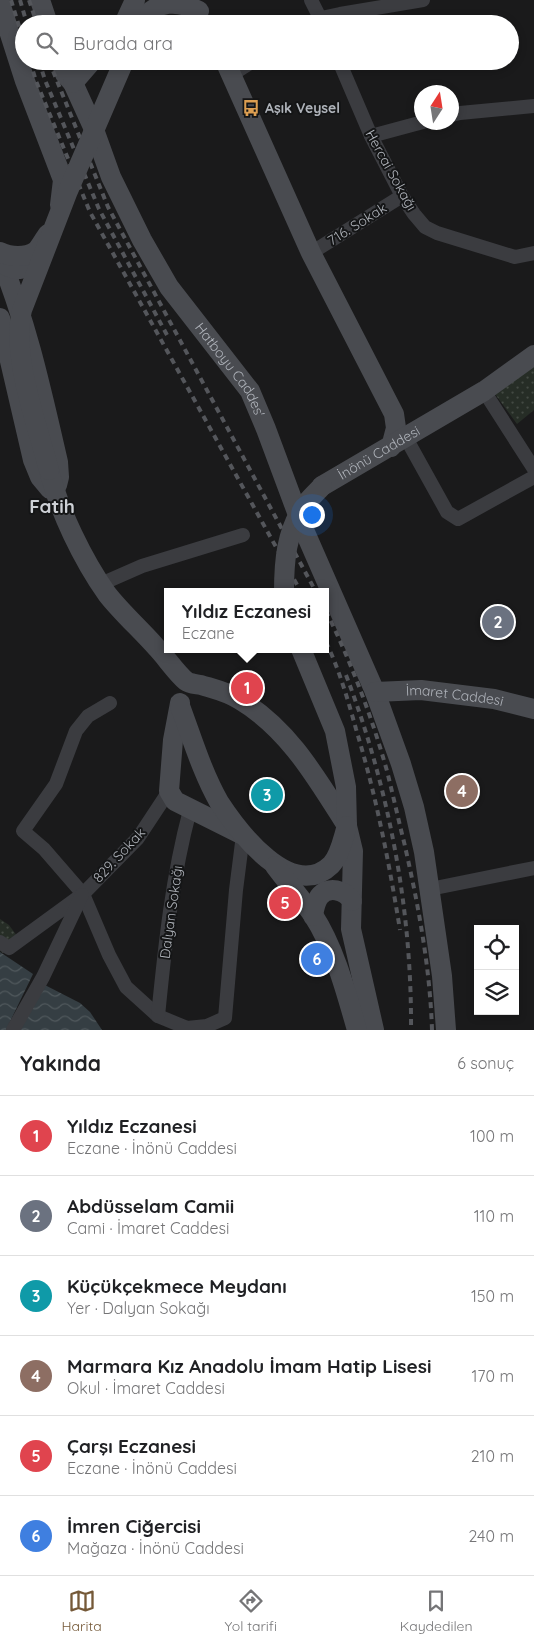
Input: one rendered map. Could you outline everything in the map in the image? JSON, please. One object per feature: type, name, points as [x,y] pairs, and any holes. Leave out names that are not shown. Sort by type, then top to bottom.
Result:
[{"type":"street","points":[[40,0],[45,15]]},
{"type":"street","points":[[135,0],[135,15]]},
{"type":"street","points":[[139,15],[148,0]]},
{"type":"street","points":[[311,0],[316,15]]},
{"type":"street","points":[[352,15],[423,0]]},
{"type":"street","points":[[143,15],[155,5],[179,1],[199,12]]},
{"type":"street","points":[[0,3],[15,50]]},
{"type":"street","points":[[18,309],[59,209],[63,180],[21,70]]},
{"type":"street","name":"Hatboyu Caddes'","points":[[64,70],[73,83],[93,126],[112,177],[142,240],[169,287],[250,391],[301,523],[375,692],[401,764],[414,807],[424,852],[442,976],[446,1030]]},
{"type":"street","points":[[73,83],[84,70]]},
{"type":"street","points":[[120,70],[55,225],[19,322],[25,380],[55,494],[89,565],[108,595],[187,682],[224,692],[237,698],[271,722],[313,772],[347,826]]},
{"type":"street","points":[[229,70],[311,253],[394,414],[398,442],[447,512],[458,519],[534,477]]},
{"type":"street","name":"Hercai Sokağı","points":[[343,70],[371,136],[402,196],[425,227],[515,257],[534,253]]},
{"type":"street","points":[[459,113],[534,106]]},
{"type":"street","points":[[371,136],[414,124]]},
{"type":"street","name":"716. Sokak","points":[[311,253],[402,196]]},
{"type":"street","points":[[1,258],[7,255],[18,256],[36,251],[55,225]]},
{"type":"street","points":[[1,258],[10,269],[17,270],[26,267],[40,255]]},
{"type":"street","points":[[1,258],[32,352],[58,462],[59,477],[55,494]]},
{"type":"street","points":[[0,318],[33,460],[40,477],[55,494]]},
{"type":"street","name":"İnönü Caddesi","points":[[284,588],[284,568],[289,536],[304,506],[322,486],[484,392],[534,355]]},
{"type":"street","points":[[484,392],[534,469]]},
{"type":"street","points":[[394,414],[415,420],[435,421]]},
{"type":"street","points":[[101,584],[142,566],[243,535]]},
{"type":"street","points":[[303,653],[335,731],[346,787],[347,826],[353,851],[351,929],[374,1030]]},
{"type":"street","points":[[187,682],[173,740],[170,791],[175,801],[242,835]]},
{"type":"street","name":"İmaret Caddesi","points":[[375,692],[421,690],[494,699],[534,709]]},
{"type":"street","points":[[110,703],[88,716],[76,731],[56,784],[23,831],[44,849],[83,894],[108,955],[126,987],[158,1016],[187,1028],[207,1026],[225,1018],[242,835]]},
{"type":"street","points":[[180,706],[219,801],[242,835],[274,865],[313,916],[327,943],[343,983],[358,1030]]},
{"type":"street","name":"829. Sokak","points":[[83,894],[138,838],[170,791]]},
{"type":"street","name":"Dalyan Sokağı","points":[[158,1016],[174,883],[180,848],[190,810]]},
{"type":"street","points":[[274,865],[287,872],[296,874],[309,875],[321,873],[332,863],[347,826]]},
{"type":"street","points":[[430,890],[534,868]]},
{"type":"street","points":[[313,916],[315,905],[320,895],[329,890],[340,891],[349,896],[352,901]]},
{"type":"street","points":[[0,942],[9,948],[83,894]]},
{"type":"street","points":[[13,1030],[42,977],[83,894]]},
{"type":"shaded area","points":[[534,363],[534,410],[517,424],[495,394]]},
{"type":"shaded area","points":[[0,919],[9,925],[20,940],[3,953],[0,951]]},
{"type":"water","points":[[0,952],[33,974],[6,1030],[0,1030]]},
{"type":"water","points":[[39,982],[80,1003],[90,1012],[102,1030],[13,1030]]},
{"type":"railway","points":[[11,0],[16,15]]},
{"type":"railway","points":[[20,0],[24,15]]},
{"type":"railway","points":[[29,0],[34,15]]},
{"type":"railway","points":[[33,70],[90,212],[299,588]]},
{"type":"railway","points":[[42,70],[99,209],[167,335]]},
{"type":"railway","points":[[53,70],[108,207],[314,588]]},
{"type":"railway","points":[[329,618],[360,690],[375,730],[387,771],[414,888],[426,959],[432,1030]]},
{"type":"railway","points":[[329,649],[343,685],[370,779],[387,854],[400,930]]},
{"type":"railway","points":[[346,675],[374,761],[386,805],[395,850],[407,940],[411,1030]]},
{"type":"place","name":"Aşık Veysel","points":[[251,108]]},
{"type":"place","name":"Abdüsselam Camii","points":[[498,622]]},
{"type":"place","name":"Yıldız Eczanesi","points":[[247,688]]},
{"type":"place","name":"Marmara Kız Anadolu İmam Hatip Lisesi","points":[[462,791]]},
{"type":"place","name":"Küçükçekmece Meydanı","points":[[267,795]]},
{"type":"place","name":"Çarşı Eczanesi","points":[[285,903]]},
{"type":"place","name":"İmren Ciğercisi","points":[[317,959]]},
{"type":"district","name":"Fatih","points":[[52,506]]}]
